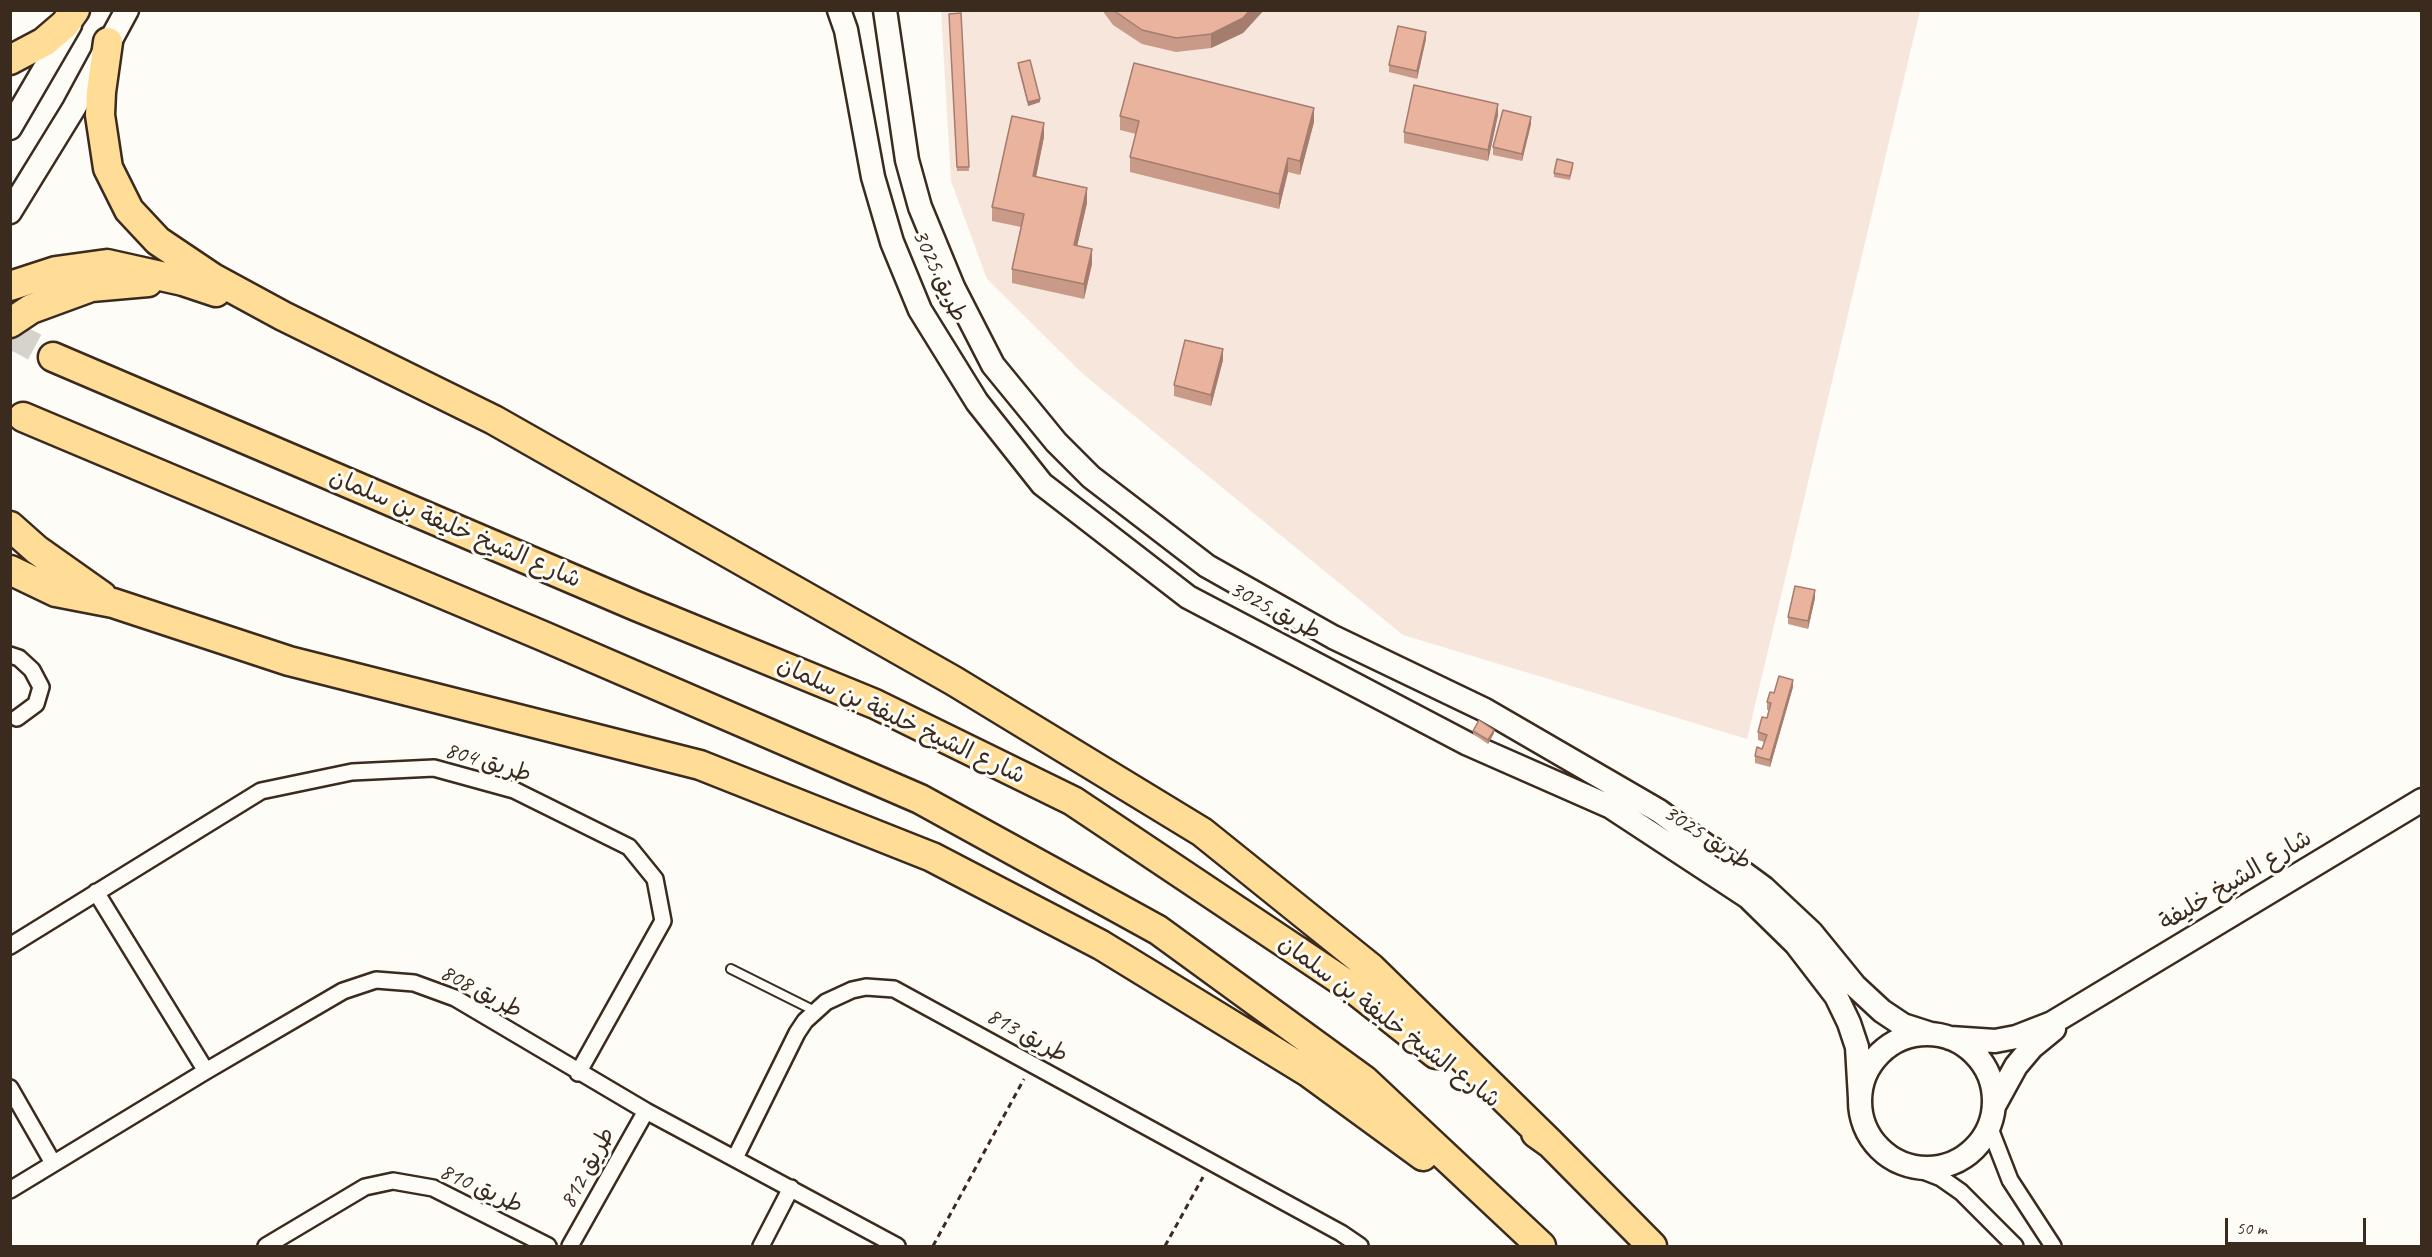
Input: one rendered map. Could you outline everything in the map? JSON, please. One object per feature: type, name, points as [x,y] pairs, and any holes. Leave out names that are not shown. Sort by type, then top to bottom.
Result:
[{"type":"highway","points":[[10,60],[44,42],[77,10]]},
{"type":"highway","points":[[108,42],[100,115],[108,168],[129,210],[158,241],[213,278],[283,316],[504,426],[954,681],[1202,832],[1371,968],[1550,1143]]},
{"type":"highway","points":[[10,286],[56,271],[107,264],[183,281],[283,316]]},
{"type":"highway","points":[[10,323],[31,309],[91,287],[183,281]]},
{"type":"highway","name":"شارع الشيخ خليفة بن سلمان","points":[[53,357],[636,606],[875,704],[1073,801],[1354,989],[1550,1143],[1652,1246]]},
{"type":"highway","points":[[23,417],[543,636],[920,799],[1158,930],[1364,1080],[1541,1246]]},
{"type":"highway","points":[[10,513],[37,550]]},
{"type":"highway","points":[[10,526],[37,550],[112,603]]},
{"type":"highway","points":[[10,570],[56,592],[112,603],[289,661],[700,765],[932,857],[1101,945],[1308,1072],[1521,1226]]},
{"type":"street","points":[[10,128],[77,10]]},
{"type":"street","points":[[10,212],[74,108],[126,10]]},
{"type":"street","name":"طريق 3025","points":[[839,10],[846,30],[873,177],[892,242],[920,310],[977,402],[1042,484],[1188,597],[1434,726],[1611,807],[1748,897],[1796,944],[1836,996],[1857,1047],[1860,1098]]},
{"type":"street","name":"طريق 3025","points":[[885,10],[908,160],[920,207],[953,287],[993,365],[1056,442],[1091,477],[1207,566],[1333,637],[1485,710],[1659,811],[1764,888],[1811,932],[1855,986],[1882,1011],[1903,1025],[1941,1036]]},
{"type":"street","points":[[1188,597],[1207,566]]},
{"type":"street","points":[[10,655],[19,658],[32,670],[41,687],[36,704],[17,718]]},
{"type":"street","points":[[1434,726],[1451,694]]},
{"type":"street","points":[[1526,770],[1540,743]]},
{"type":"street","name":"طريق 804","points":[[10,946],[261,791],[352,772],[434,768],[514,790],[629,847],[655,879],[663,921],[579,1073]]},
{"type":"street","name":"شارع الشيخ خليفة","points":[[1941,1036],[1995,1041],[2016,1037],[2052,1023],[2421,801]]},
{"type":"street","points":[[96,892],[206,1071]]},
{"type":"street","name":"طريق 808","points":[[10,1190],[343,991],[376,980],[414,983],[455,998],[646,1111],[897,1246]]},
{"type":"street","name":"طريق 813","points":[[735,1158],[797,1033],[815,1011],[826,1002],[852,990],[866,987],[894,989],[1341,1233],[1360,1246]]},
{"type":"street","name":"شارع الشيخ خليفة","points":[[1991,1116],[2016,1066],[2032,1047],[2078,1008]]},
{"type":"street","points":[[2014,1246],[1961,1192],[1941,1178],[1891,1158],[1874,1143],[1863,1122],[1860,1098],[1864,1077],[1875,1059],[1890,1045],[1910,1036],[1941,1036],[1969,1049],[1983,1065],[1992,1085],[1991,1116],[2010,1180],[2053,1246]]},
{"type":"street","points":[[10,1088],[53,1163]]},
{"type":"street","name":"طريق 812","points":[[570,1246],[646,1111]]},
{"type":"street","points":[[1913,1167],[1932,1168],[1950,1164],[1966,1155],[1979,1142],[1991,1116]]},
{"type":"street","name":"طريق 810","points":[[266,1246],[365,1187],[393,1181],[433,1188],[548,1246]]},
{"type":"street","points":[[761,1246],[791,1188]]},
{"type":"lane","points":[[731,969],[815,1011]]},
{"type":"path","points":[[933,1246],[1032,1064]]},
{"type":"path","points":[[1165,1246],[1211,1162]]},
{"type":"shaded area","points":[[941,11],[1920,11],[1747,739],[1403,635],[1083,374],[987,279],[951,181]]},
{"type":"building","points":[[1113,10],[1250,10],[1243,18],[1211,34],[1176,38],[1142,30]]},
{"type":"building","points":[[961,13],[969,167],[957,167],[949,14]]},
{"type":"building","points":[[1398,26],[1426,32],[1417,71],[1389,65]]},
{"type":"building","points":[[1030,60],[1040,99],[1028,102],[1018,63]]},
{"type":"building","points":[[1134,63],[1314,108],[1300,161],[1288,158],[1279,194],[1130,157],[1139,121],[1120,116]]},
{"type":"building","points":[[1414,85],[1498,104],[1488,150],[1404,132]]},
{"type":"building","points":[[1503,110],[1531,117],[1522,154],[1493,147]]},
{"type":"building","points":[[1012,116],[1044,123],[1033,176],[1087,188],[1074,245],[1092,249],[1084,284],[1012,269],[1024,214],[992,207]]},
{"type":"building","points":[[1557,159],[1573,163],[1570,176],[1554,173]]},
{"type":"building","points":[[1185,340],[1223,349],[1211,395],[1174,385]]},
{"type":"building","points":[[1795,586],[1815,590],[1808,621],[1788,617]]},
{"type":"building","points":[[1779,676],[1793,680],[1770,760],[1755,756],[1757,747],[1762,749],[1767,735],[1758,732],[1762,717],[1767,718],[1771,703],[1767,702],[1770,692],[1774,693]]},
{"type":"building","points":[[1479,720],[1494,730],[1488,740],[1473,731]]},
{"type":"tunnel","points":[[10,334],[53,357]]}]
